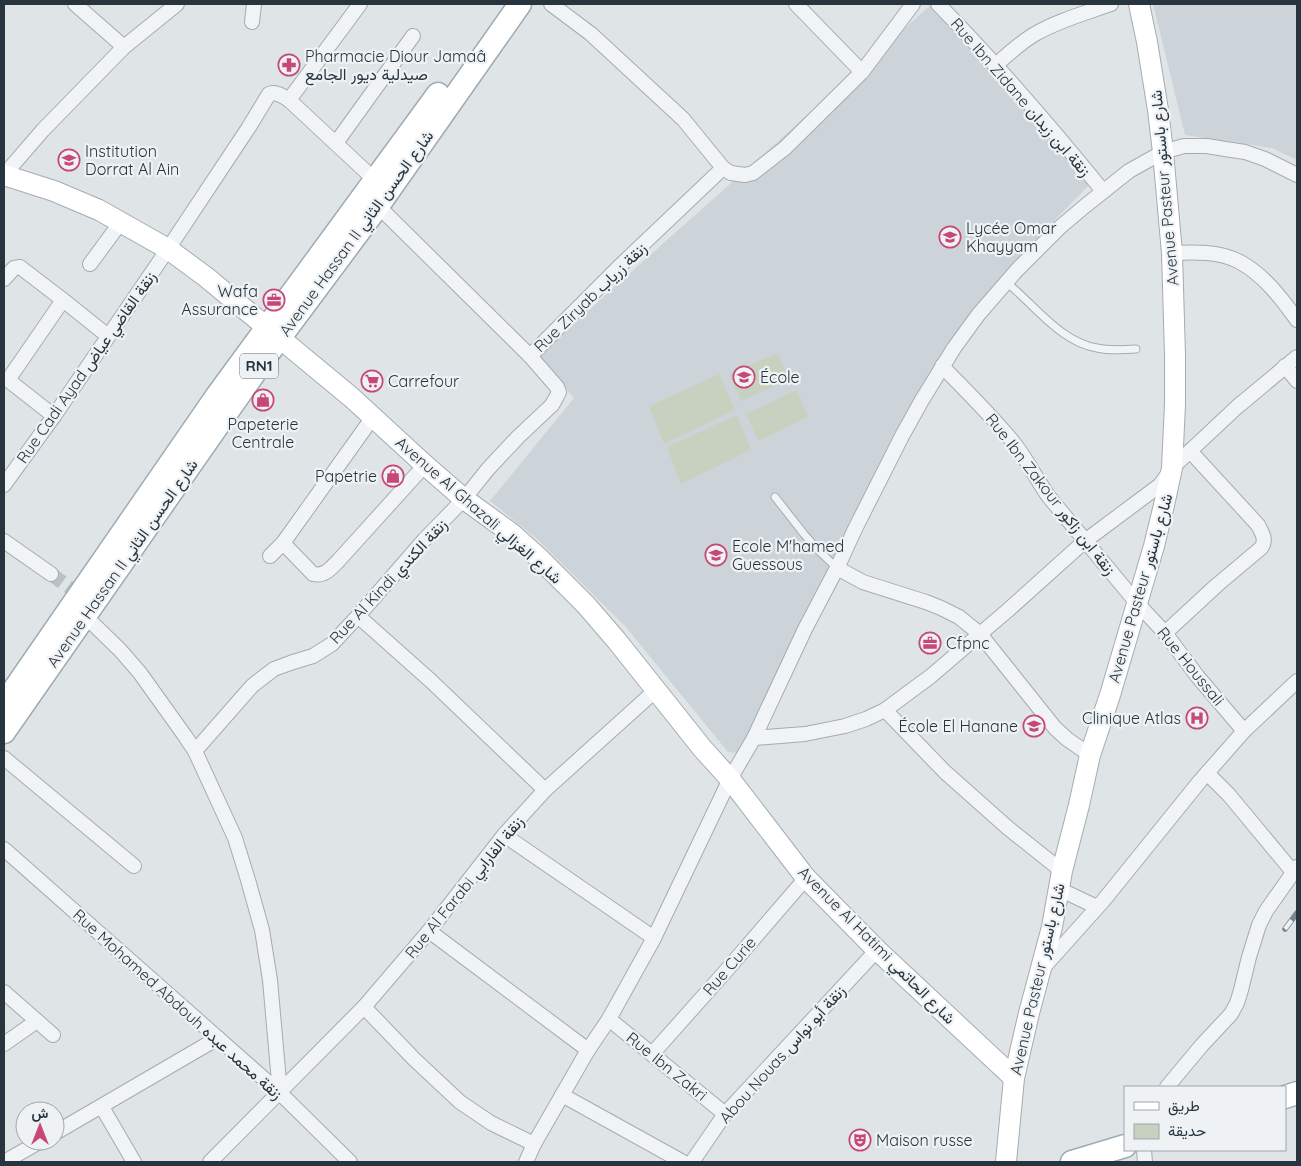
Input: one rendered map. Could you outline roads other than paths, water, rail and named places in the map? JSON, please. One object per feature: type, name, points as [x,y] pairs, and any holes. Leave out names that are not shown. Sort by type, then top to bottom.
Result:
[{"type":"main road","name":"Avenue Hassan II شارع الحسن الثاني","points":[[4,732],[85,616],[375,180],[503,4]]},
{"type":"main road","name":"Avenue Hassan II شارع الحسن الثاني","points":[[4,704],[216,397],[273,333],[378,206],[520,4]]},
{"type":"main road","points":[[1072,1162],[1124,1146]]},
{"type":"street","points":[[75,4],[124,47]]},
{"type":"street","points":[[4,175],[43,130],[124,47],[176,4]]},
{"type":"street","points":[[252,22],[254,4]]},
{"type":"street","points":[[360,4],[288,100],[375,180]]},
{"type":"street","points":[[551,4],[591,34],[683,119],[723,168],[731,173],[745,175],[753,173],[785,148],[862,72],[913,4]]},
{"type":"street","points":[[796,4],[862,72]]},
{"type":"street","name":"Rue Ibn Zidane زنقة ابن زيدان","points":[[938,4],[996,65],[1103,190]]},
{"type":"street","points":[[996,65],[1035,34],[1111,4]]},
{"type":"street","name":"Avenue Pasteur شارع باستور","points":[[1006,1162],[1014,1078],[1052,927],[1060,880],[1090,755],[1110,695],[1154,546],[1172,468],[1175,355],[1172,253],[1163,152],[1152,69],[1139,4]]},
{"type":"street","points":[[336,143],[413,36]]},
{"type":"street","name":"Rue Cadi Ayad زنقة القاضي عياض","points":[[4,485],[54,416],[168,249],[268,95],[274,92],[288,100]]},
{"type":"street","points":[[526,1162],[534,1144],[588,1050],[609,1019],[654,938],[730,779],[754,738],[802,636],[838,568],[854,530],[902,436],[942,366],[978,315],[1006,282],[1059,228],[1103,190],[1129,171],[1163,152],[1184,146],[1207,146],[1245,152],[1265,159],[1297,175]]},
{"type":"street","name":"Rue Ziryab زنقة زرياب","points":[[464,499],[518,436],[552,404],[559,392],[557,387],[530,356],[616,270],[723,168]]},
{"type":"street","name":"Avenue Al Ghazali شارع الغزالي","points":[[4,175],[54,191],[99,210],[168,249],[206,277],[351,397],[425,466],[464,499],[511,533],[556,574],[617,641],[702,748],[730,779]]},
{"type":"street","points":[[378,206],[530,356]]},
{"type":"street","points":[[90,264],[121,222]]},
{"type":"street","points":[[1172,253],[1212,254],[1240,262],[1255,272],[1272,289],[1297,320]]},
{"type":"street","points":[[4,279],[14,268],[20,267],[108,336]]},
{"type":"street","points":[[54,416],[6,378],[63,300]]},
{"type":"street","points":[[754,738],[805,734],[845,726],[885,710],[931,676],[1086,541],[1160,485],[1172,468],[1190,451],[1237,407],[1297,356]]},
{"type":"street","name":"Rue Ibn Zakour زنقة ابن زاكور","points":[[942,366],[1014,443],[1038,481],[1136,602]]},
{"type":"street","points":[[1285,366],[1297,381]]},
{"type":"street","points":[[270,556],[283,543],[373,417]]},
{"type":"street","points":[[1164,633],[1264,544],[1264,537],[1258,525],[1190,451]]},
{"type":"street","points":[[283,543],[313,574],[322,575],[339,560],[425,466]]},
{"type":"street","name":"Rue Al Kindi زنقة الكندي","points":[[195,751],[252,686],[262,678],[274,669],[313,656],[332,644],[424,540],[464,499]]},
{"type":"street","points":[[4,541],[51,574]]},
{"type":"street","points":[[838,568],[863,582],[941,608],[959,617],[980,634],[1055,728],[1090,755]]},
{"type":"street","name":"Rue Houssali","points":[[1136,602],[1164,633],[1244,731]]},
{"type":"street","points":[[85,616],[120,650],[140,673],[195,751],[235,838],[262,930],[270,980],[280,1093]]},
{"type":"street","points":[[358,616],[431,680],[545,790]]},
{"type":"street","points":[[1040,972],[1097,907],[1244,731],[1297,681]]},
{"type":"street","name":"Rue Al Farabi زنقة الفارابي","points":[[210,1162],[364,1007],[429,931],[504,835],[545,790],[656,690]]},
{"type":"street","points":[[885,710],[945,772],[1008,828],[1060,880],[1097,907]]},
{"type":"street","points":[[4,758],[134,866]]},
{"type":"street","points":[[1168,1086],[1231,1014],[1237,1003],[1259,925],[1266,911],[1295,870],[1207,773]]},
{"type":"street","name":"Avenue Al Hatimi شارع الحاتمي","points":[[730,779],[806,878],[877,950],[1014,1078]]},
{"type":"street","points":[[504,835],[654,938]]},
{"type":"street","name":"Rue Mohamed Abdouh زنقة محمد عبده","points":[[4,849],[280,1093],[350,1162]]},
{"type":"street","name":"Rue Curie","points":[[652,1054],[806,878]]},
{"type":"street","points":[[429,931],[588,1050]]},
{"type":"street","name":"Abou Nouas زنقة أبو نواس","points":[[692,1162],[725,1114],[877,950]]},
{"type":"street","points":[[4,992],[52,1035]]},
{"type":"street","points":[[364,1007],[414,1059],[460,1102],[491,1123],[534,1144]]},
{"type":"street","name":"Rue Ibn Zakri","points":[[609,1019],[725,1114]]},
{"type":"street","points":[[4,1044],[37,1022]]},
{"type":"street","points":[[65,1127],[218,1038]]},
{"type":"street","points":[[562,1096],[683,1162]]},
{"type":"street","points":[[102,1107],[134,1162]]},
{"type":"street","points":[[4,1162],[23,1151]]},
{"type":"lane","points":[[1006,282],[1057,329],[1079,342],[1096,348],[1136,349]]},
{"type":"lane","points":[[775,498],[808,540],[838,568]]},
{"type":"tunnel","points":[[51,574],[80,595]]},
{"type":"railway","points":[[1285,929],[1297,913]]},
{"type":"place","name":"Pharmacie Diour Jamaâ صيدلية ديور الجامع","points":[[289,65]]},
{"type":"place","name":"Institution Dorrat Al Ain","points":[[69,160]]},
{"type":"place","name":"Lycée Omar Khayyam","points":[[950,237]]},
{"type":"place","name":"Wafa Assurance","points":[[274,300]]},
{"type":"place","name":"École","points":[[744,377]]},
{"type":"place","name":"Carrefour","points":[[372,381]]},
{"type":"place","name":"Papeterie Centrale","points":[[263,400]]},
{"type":"place","name":"Papetrie","points":[[393,476]]},
{"type":"place","name":"Ecole M'hamed Guessous","points":[[716,555]]},
{"type":"place","name":"Cfpnc","points":[[930,643]]},
{"type":"place","name":"Clinique Atlas","points":[[1197,718]]},
{"type":"place","name":"École El Hanane","points":[[1034,726]]},
{"type":"place","name":"Maison russe","points":[[860,1140]]}]
